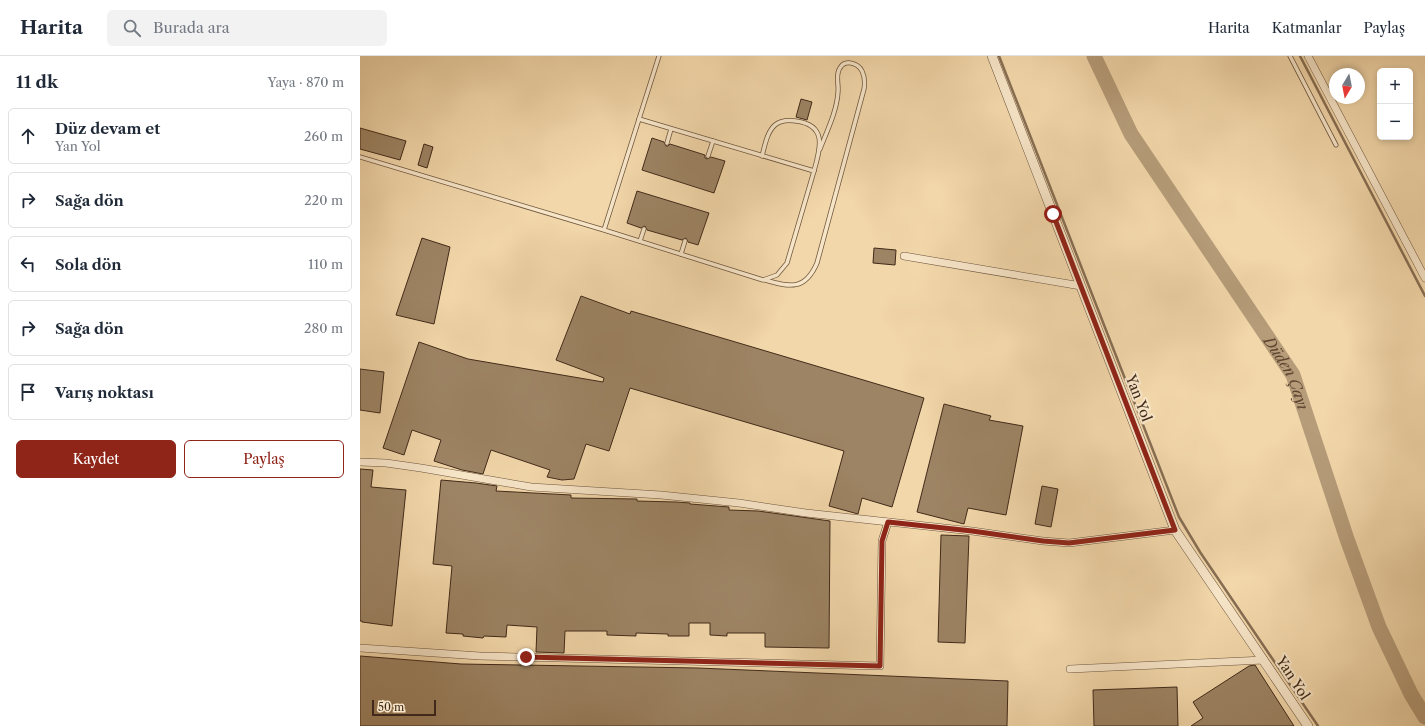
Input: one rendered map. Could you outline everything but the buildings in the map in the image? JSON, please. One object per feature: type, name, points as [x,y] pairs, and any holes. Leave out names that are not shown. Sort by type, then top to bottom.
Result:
[{"type":"street","name":"Yan Yol","points":[[992,56],[1175,530],[1308,726]]},
{"type":"street","points":[[1308,56],[1425,278]]},
{"type":"street","points":[[904,256],[1081,286]]},
{"type":"street","points":[[360,462],[386,462],[400,464],[531,487],[660,495],[972,531],[1043,541],[1069,543],[1175,530]]},
{"type":"street","points":[[360,648],[480,656],[880,666],[882,541],[888,522]]},
{"type":"street","points":[[1070,669],[1264,660]]},
{"type":"lane","points":[[655,56],[657,62]]},
{"type":"lane","points":[[604,230],[659,56]]},
{"type":"lane","points":[[1290,56],[1336,145]]},
{"type":"lane","points":[[360,157],[604,230],[763,280],[787,286],[798,285],[808,278],[817,263],[864,89],[865,82],[859,66],[849,62],[840,66],[838,71],[839,90],[837,104],[820,149],[787,263],[777,275],[763,280]]},
{"type":"lane","points":[[639,119],[814,172]]},
{"type":"lane","points":[[762,156],[769,133],[776,124],[787,120],[801,122],[813,128],[819,137],[820,149]]},
{"type":"lane","points":[[667,143],[671,128]]},
{"type":"lane","points":[[708,156],[713,141]]},
{"type":"lane","points":[[640,241],[644,229]]},
{"type":"lane","points":[[680,254],[685,241]]},
{"type":"waterway","points":[[999,56],[1179,517],[1200,552],[1318,726]]},
{"type":"waterway","name":"Düden Çayı","points":[[1094,56],[1131,134],[1293,375],[1347,539],[1379,627],[1411,694],[1425,717]]},
{"type":"waterway","points":[[1300,56],[1425,296]]},
{"type":"route","points":[[526,657],[880,666],[882,541],[888,522],[1069,543],[1175,530],[1053,214]]}]
